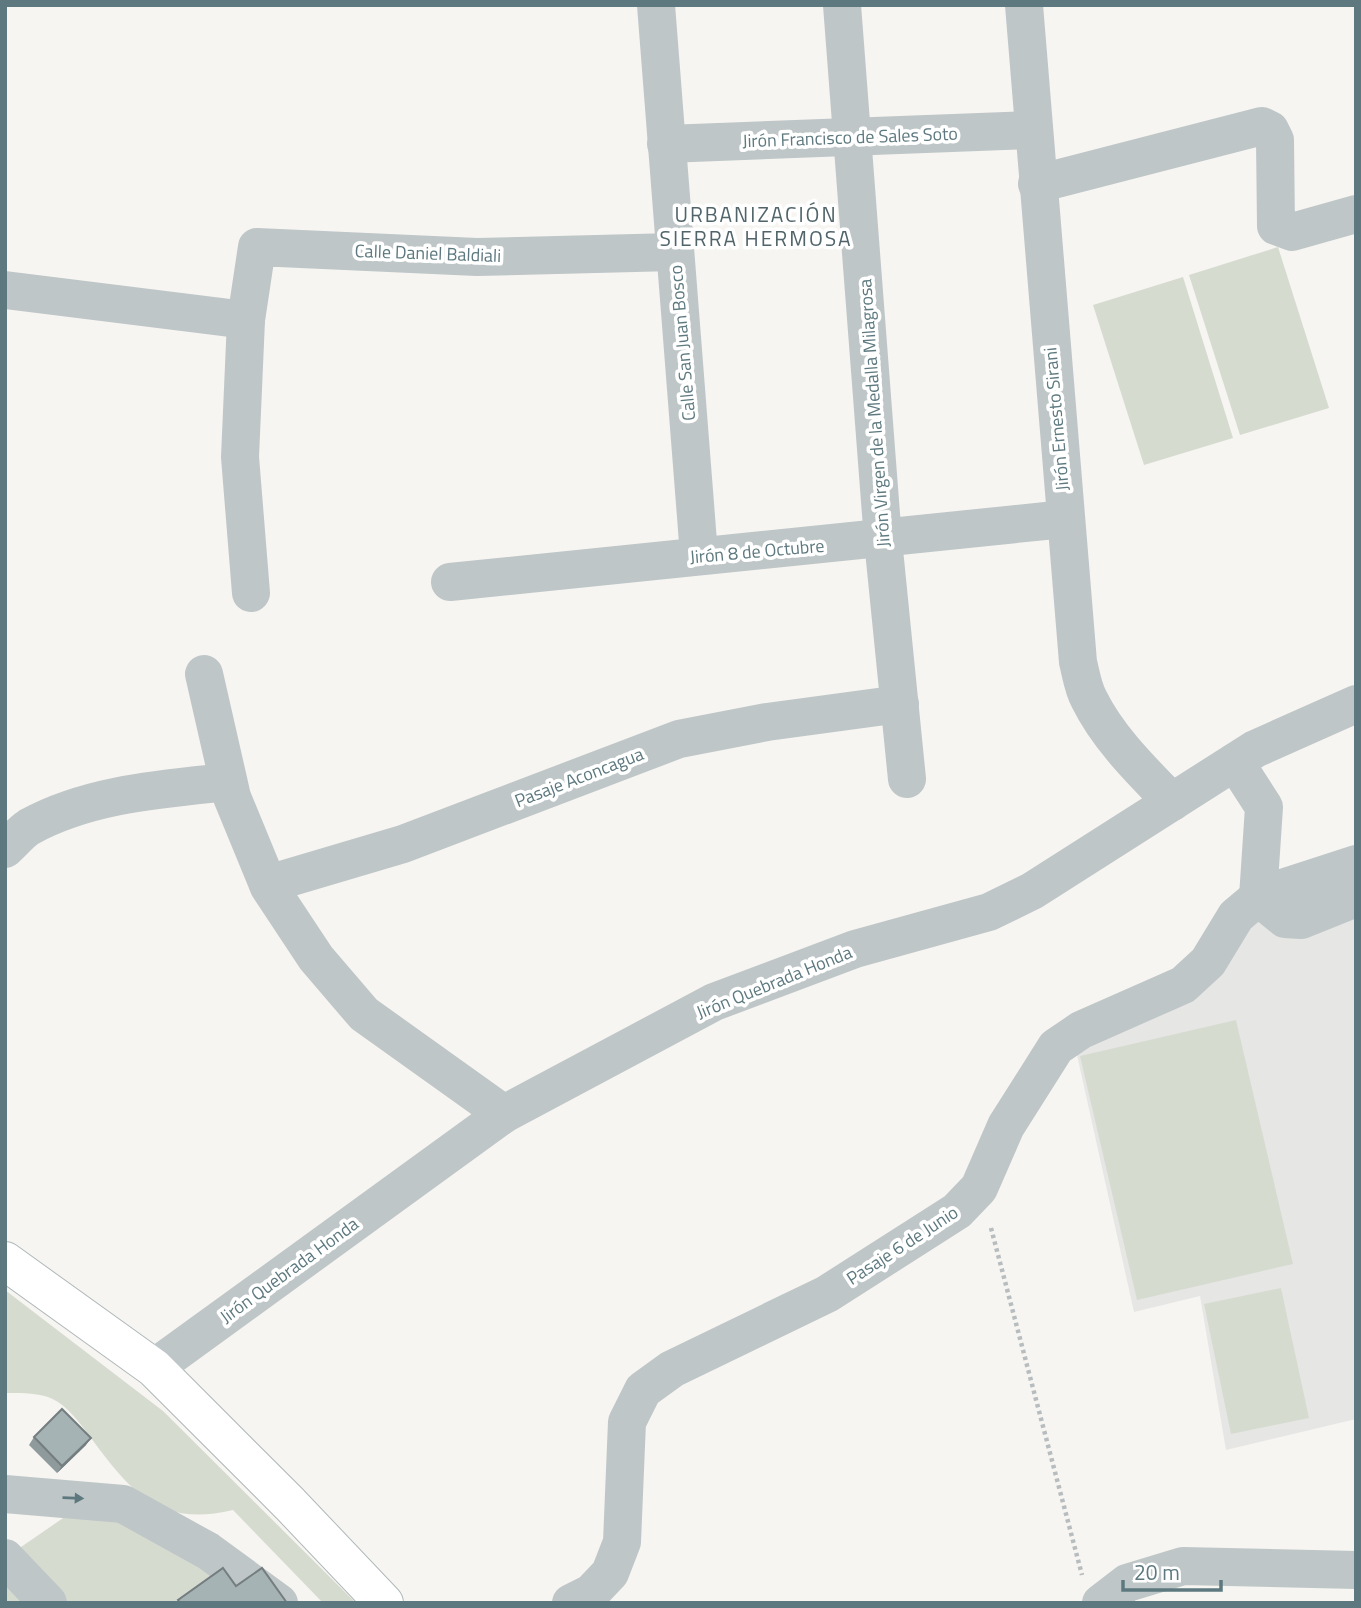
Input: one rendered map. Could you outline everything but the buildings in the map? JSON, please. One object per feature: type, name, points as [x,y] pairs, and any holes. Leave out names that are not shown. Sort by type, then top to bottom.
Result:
[{"type":"main road","points":[[5,1261],[154,1368],[384,1603]]},
{"type":"street","name":"Calle San Juan Bosco","points":[[656,5],[699,555]]},
{"type":"street","name":"Jirón Virgen de la Medalla Milagrosa","points":[[842,5],[883,540],[907,779]]},
{"type":"street","name":"Jirón Ernesto Sirani","points":[[1024,5],[1078,662],[1088,698],[1140,769],[1172,802]]},
{"type":"street","points":[[1037,184],[1262,126],[1270,130],[1275,140],[1276,226],[1292,232],[1356,214]]},
{"type":"street","name":"Jirón Francisco de Sales Soto","points":[[666,144],[1034,130]]},
{"type":"street","name":"Calle Daniel Baldiali","points":[[251,593],[240,457],[246,320],[256,250],[259,246],[477,257],[674,252]]},
{"type":"street","points":[[5,290],[246,320]]},
{"type":"street","name":"Jirón 8 de Octubre","points":[[450,582],[699,555],[883,540],[1065,519]]},
{"type":"street","points":[[204,674],[228,782],[268,884],[316,958],[364,1014],[504,1114]]},
{"type":"street","name":"Pasaje Aconcagua","points":[[268,884],[403,844],[679,739],[767,722],[900,704]]},
{"type":"street","name":"Jirón Quebrada Honda","points":[[154,1368],[504,1114],[714,1002],[855,949],[989,912],[1032,891],[1255,749],[1356,704]]},
{"type":"street","points":[[1235,762],[1264,807],[1258,897],[1285,919],[1301,919],[1356,898]]},
{"type":"street","points":[[5,849],[28,828],[84,806],[145,791],[228,782]]},
{"type":"street","name":"Pasaje 6 de Junio","points":[[571,1603],[591,1593],[610,1573],[622,1542],[627,1422],[643,1390],[672,1369],[827,1294],[957,1211],[980,1186],[1006,1126],[1056,1047],[1081,1030],[1183,985],[1208,962],[1236,916],[1258,897],[1356,864]]},
{"type":"street","points":[[5,1493],[123,1504],[208,1551],[279,1603]]},
{"type":"street","points":[[5,1558],[48,1603]]},
{"type":"street","points":[[1092,1589],[1127,1583],[1183,1566],[1356,1570]]},
{"type":"path","points":[[980,1186],[1092,1589]]},
{"type":"shaded area","points":[[1278,247],[1329,408],[1240,435],[1189,275]]},
{"type":"shaded area","points":[[1183,277],[1233,438],[1144,465],[1093,305]]},
{"type":"shaded area","points":[[1356,881],[1356,1419],[1226,1450],[1200,1296],[1134,1312],[1075,1046],[1190,1003],[1243,929],[1258,914]]},
{"type":"shaded area","points":[[1236,1020],[1293,1264],[1137,1300],[1080,1056]]},
{"type":"shaded area","points":[[1281,1288],[1309,1418],[1231,1434],[1204,1304]]},
{"type":"shaded area","points":[[5,1290],[163,1411],[356,1603],[323,1603],[233,1510],[187,1514],[152,1502],[122,1477],[78,1420],[58,1402],[39,1395],[5,1393]]},
{"type":"shaded area","points":[[69,1514],[106,1514],[245,1587],[189,1603],[5,1603],[5,1558]]},
{"type":"district","name":"URBANIZACIÓN SIERRA HERMOSA","points":[[756,226]]}]
